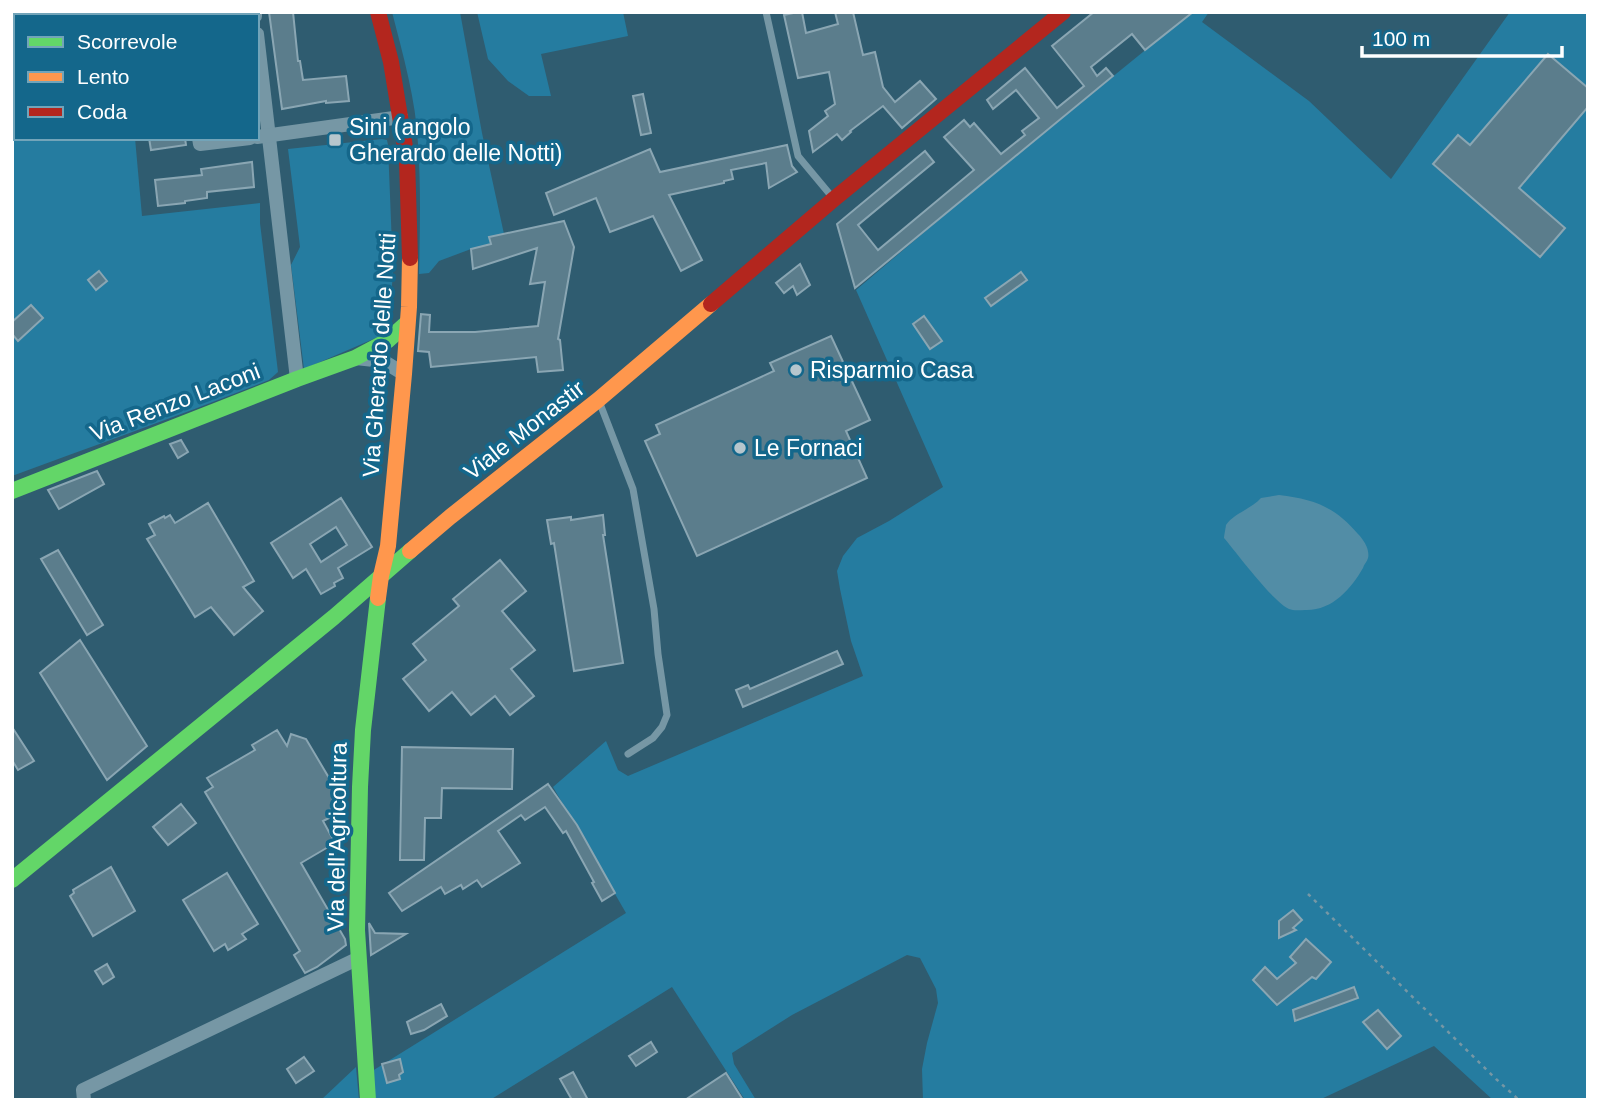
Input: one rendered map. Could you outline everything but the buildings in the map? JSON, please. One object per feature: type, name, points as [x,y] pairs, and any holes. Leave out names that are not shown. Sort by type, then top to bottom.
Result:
[{"type":"street","name":"Via Gherardo delle Notti","points":[[377,12],[391,62],[401,117],[407,159],[410,232],[409,307],[404,374],[388,546],[381,576]]},
{"type":"street","name":"Viale Monastir","points":[[12,880],[334,617],[450,517],[598,400],[834,199],[1063,12]]},
{"type":"street","points":[[259,68],[263,137],[296,379]]},
{"type":"street","points":[[263,137],[401,117]]},
{"type":"street","points":[[199,140],[200,144],[233,140]]},
{"type":"street","name":"Via Renzo Laconi","points":[[12,491],[355,358],[387,341],[407,323]]},
{"type":"street","points":[[355,358],[383,361],[404,374]]},
{"type":"street","name":"Via dell'Agricoltura","points":[[368,1100],[357,917],[362,741],[381,576]]},
{"type":"street","points":[[84,1100],[83,1090],[359,958]]},
{"type":"lane","points":[[766,12],[798,156],[834,199]]},
{"type":"lane","points":[[598,400],[633,489],[654,609],[667,715],[653,738],[628,754]]},
{"type":"path","points":[[1308,894],[1519,1100]]},
{"type":"shaded area","points":[[392,12],[460,12],[504,234],[491,244],[439,261],[429,273],[419,274],[420,193],[417,127]]},
{"type":"shaded area","points":[[477,12],[623,12],[628,36],[541,54],[551,96],[529,96],[508,81],[488,59]]},
{"type":"shaded area","points":[[1183,12],[1209,12],[1202,22],[1309,101],[1391,179],[1510,12],[1588,12],[1588,1100],[1493,1100],[1434,1046],[1319,1100],[923,1100],[922,1069],[938,1003],[936,989],[920,958],[907,955],[792,1015],[732,1053],[734,1064],[756,1100],[745,1100],[672,987],[490,1100],[373,1100],[369,1073],[626,913],[553,787],[606,741],[618,770],[628,776],[863,676],[851,641],[837,571],[843,556],[857,538],[943,487],[856,290],[1186,17]]},
{"type":"shaded area","points":[[12,121],[14,140],[135,140],[142,216],[260,203],[260,223],[278,372],[269,380],[237,393],[12,476]]},
{"type":"shaded area","points":[[387,140],[388,145],[393,271],[389,329],[385,334],[304,369],[291,265],[300,247],[288,149]]},
{"type":"shaded area","points":[[1279,495],[1313,502],[1332,511],[1349,525],[1367,548],[1368,559],[1353,584],[1340,597],[1324,607],[1295,610],[1282,605],[1224,538],[1226,525],[1233,518],[1261,498]]},
{"type":"shaded area","points":[[356,1067],[359,1100],[321,1100]]},
{"type":"traffic: fast","points":[[12,491],[355,358],[387,341],[407,323]]},
{"type":"traffic: fast","points":[[12,880],[334,617],[410,551]]},
{"type":"traffic: fast","points":[[368,1100],[357,930],[363,730],[378,598]]},
{"type":"traffic: slow","points":[[378,598],[388,546],[404,374],[410,258]]},
{"type":"traffic: slow","points":[[410,551],[598,400],[711,304]]},
{"type":"traffic: jam","points":[[378,12],[391,62],[407,159],[410,258]]},
{"type":"traffic: jam","points":[[711,304],[834,199],[1063,12]]},
{"type":"place","name":"Sini (angolo Gherardo delle Notti)","points":[[335,140]]},
{"type":"place","name":"Risparmio Casa","points":[[796,370]]},
{"type":"place","name":"Le Fornaci","points":[[740,448]]}]
